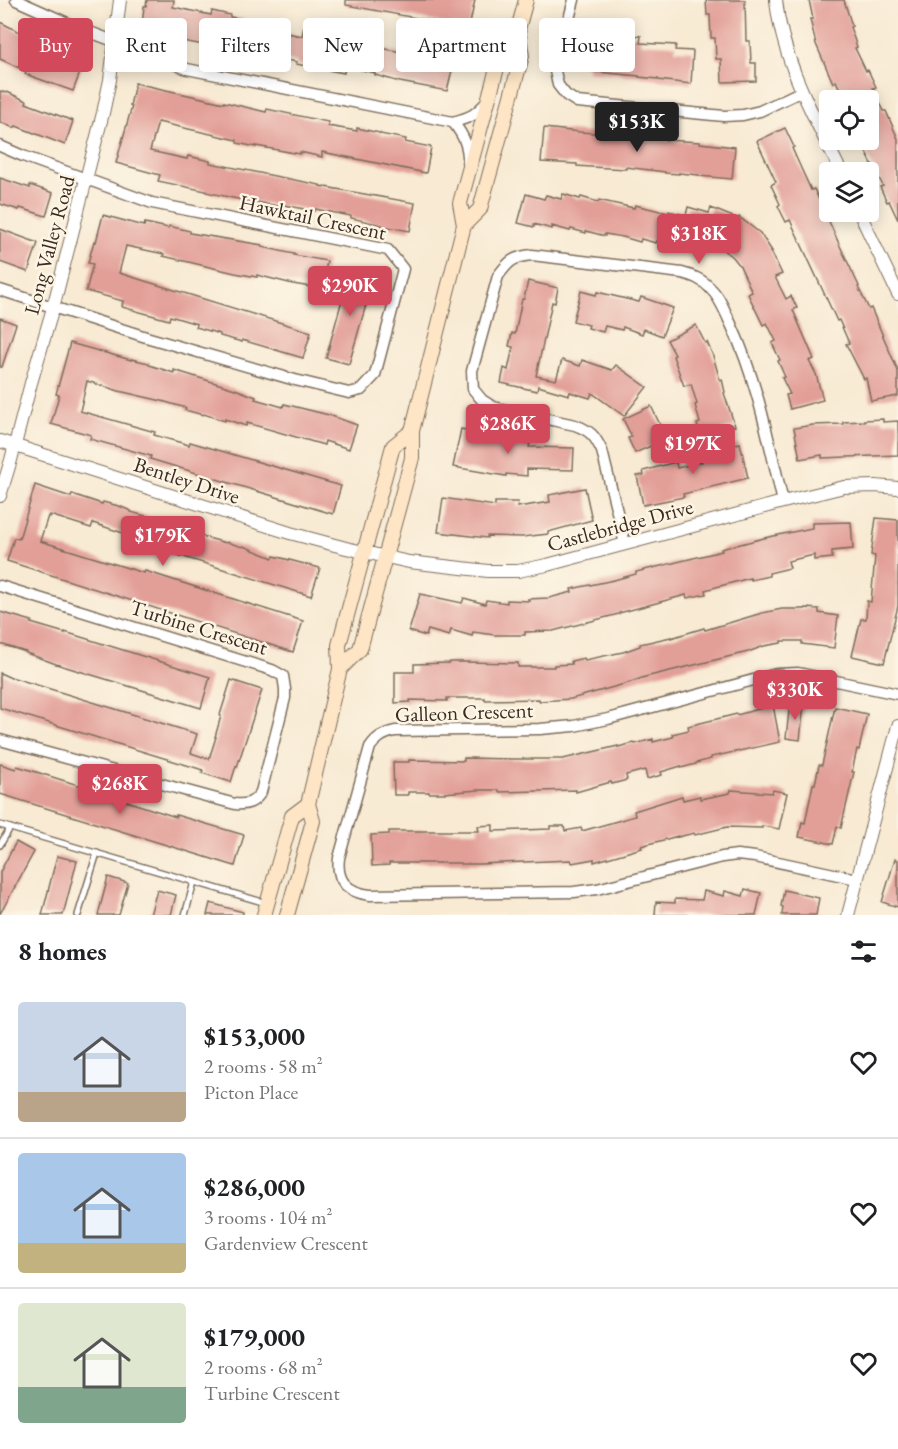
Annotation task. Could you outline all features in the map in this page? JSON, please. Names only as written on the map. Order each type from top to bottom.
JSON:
[{"type":"main road","points":[[521,18],[526,0]]},
{"type":"main road","points":[[340,669],[360,649],[412,458],[412,431],[464,225],[460,203],[496,72]]},
{"type":"main road","points":[[464,225],[480,209],[518,72]]},
{"type":"main road","points":[[287,915],[313,820],[308,804],[340,669],[339,645],[393,446],[412,431]]},
{"type":"main road","points":[[266,909],[292,816],[308,804]]},
{"type":"street","points":[[16,0],[105,38]]},
{"type":"street","name":"Long Valley Road","points":[[118,18],[120,0]]},
{"type":"street","points":[[574,0],[555,70],[558,85],[566,95],[578,102],[724,116],[760,111],[802,91]]},
{"type":"street","points":[[776,0],[785,48],[802,91],[836,162]]},
{"type":"street","points":[[187,69],[453,122],[474,115],[488,101]]},
{"type":"street","name":"Long Valley Road","points":[[0,496],[87,179],[110,72]]},
{"type":"street","points":[[453,122],[462,134],[468,153],[467,178]]},
{"type":"street","points":[[0,146],[87,179]]},
{"type":"street","name":"Hawktail Crescent","points":[[53,308],[295,380],[349,393],[361,390],[375,375],[397,296],[404,269],[388,250],[152,203],[87,179]]},
{"type":"street","points":[[864,222],[898,294]]},
{"type":"street","points":[[625,544],[602,451],[596,439],[587,429],[493,407],[482,400],[473,389],[472,371],[498,276],[507,263],[519,256],[532,255],[682,273],[697,277],[712,289],[723,306],[743,350],[756,389],[783,502]]},
{"type":"street","points":[[0,290],[53,308]]},
{"type":"street","name":"Bentley Drive","points":[[0,441],[290,533],[385,557]]},
{"type":"street","name":"Castlebridge Drive","points":[[385,557],[488,571],[518,571],[844,487],[898,488]]},
{"type":"street","name":"Turbine Crescent","points":[[0,586],[272,670],[283,676],[285,698],[261,792],[257,799],[248,804],[235,804],[0,740]]},
{"type":"street","name":"Galleon Crescent","points":[[857,879],[755,856],[737,855],[597,889],[574,892],[370,895],[351,890],[344,884],[338,866],[370,747],[376,738],[385,733],[574,726],[776,674],[798,673],[818,676],[898,694]]},
{"type":"street","points":[[848,915],[898,726]]},
{"type":"lane","points":[[0,825],[194,882],[266,909]]},
{"type":"lane","points":[[0,845],[10,828]]},
{"type":"lane","points":[[78,915],[97,853]]},
{"type":"lane","points":[[185,915],[194,882]]},
{"type":"building","points":[[147,0],[174,0],[173,7],[211,15],[212,11],[236,18],[199,18],[199,44],[187,42],[187,18],[143,18],[144,6]]},
{"type":"building","points":[[346,0],[475,0],[471,18],[416,18],[346,5]]},
{"type":"building","points":[[706,0],[745,0],[746,41],[750,41],[751,63],[756,63],[756,81],[722,82],[721,59],[716,59],[715,38],[711,38],[710,15],[707,15]]},
{"type":"building","points":[[809,0],[844,0],[857,47],[855,48],[876,87],[873,88],[874,90],[840,90],[836,81],[833,83],[816,44],[810,19],[813,19]]},
{"type":"building","points":[[0,22],[18,31],[18,67],[0,59]]},
{"type":"building","points":[[303,32],[303,65],[296,64],[297,62],[291,61],[291,34],[302,36]]},
{"type":"building","points":[[635,36],[641,36],[640,43],[676,45],[675,50],[693,51],[691,84],[597,72],[635,72]]},
{"type":"building","points":[[384,49],[396,51],[396,72],[452,72],[447,91],[400,82],[375,75],[371,72],[384,72]]},
{"type":"building","points":[[26,72],[80,72],[73,91],[25,74]]},
{"type":"building","points":[[135,83],[266,112],[267,109],[328,122],[328,126],[357,131],[357,128],[431,147],[426,173],[322,152],[322,157],[256,147],[237,143],[237,140],[158,122],[150,151],[187,159],[188,156],[210,161],[210,163],[320,186],[415,203],[410,231],[382,226],[351,218],[351,216],[315,209],[315,211],[251,202],[158,181],[160,175],[116,163],[132,106],[130,106]]},
{"type":"building","points":[[0,91],[73,121],[65,145],[0,122]]},
{"type":"building","points":[[879,101],[898,139],[898,220],[880,187],[883,186],[879,178],[879,162],[871,162],[865,150],[879,150]]},
{"type":"building","points":[[544,128],[665,138],[665,140],[735,147],[732,179],[626,167],[626,169],[591,167],[541,162]]},
{"type":"building","points":[[785,128],[811,190],[814,189],[819,200],[819,222],[829,222],[858,287],[869,309],[871,308],[898,371],[898,396],[871,401],[866,378],[864,379],[846,344],[849,343],[839,320],[837,321],[790,220],[786,222],[778,206],[780,204],[771,185],[776,182],[757,141]]},
{"type":"building","points":[[0,178],[53,193],[46,216],[0,204]]},
{"type":"building","points":[[526,194],[544,199],[546,195],[561,199],[563,194],[580,199],[581,197],[598,202],[599,200],[634,208],[635,205],[686,215],[688,207],[709,213],[711,208],[738,219],[739,217],[760,233],[772,251],[782,274],[775,277],[786,299],[791,296],[797,308],[793,310],[814,359],[809,361],[816,374],[823,400],[790,409],[786,395],[790,394],[782,378],[785,377],[772,343],[776,341],[767,323],[763,325],[748,294],[752,292],[740,266],[733,257],[716,244],[714,247],[696,239],[695,244],[677,239],[675,246],[657,241],[656,243],[641,239],[640,242],[586,231],[586,233],[571,229],[570,231],[552,226],[552,229],[534,224],[534,227],[518,223]]},
{"type":"building","points":[[103,215],[144,226],[145,223],[168,228],[169,226],[190,231],[190,233],[262,245],[262,247],[294,255],[327,261],[322,289],[257,275],[257,277],[235,273],[126,246],[119,273],[311,332],[303,358],[220,336],[220,334],[196,327],[197,324],[170,316],[169,320],[122,307],[123,301],[86,291],[93,264],[88,263]]},
{"type":"building","points":[[0,229],[38,243],[28,272],[0,262]]},
{"type":"building","points":[[350,271],[374,277],[349,364],[326,358]]},
{"type":"building","points":[[528,281],[558,288],[555,303],[552,302],[536,376],[556,380],[562,360],[580,366],[582,360],[612,370],[616,365],[647,387],[624,416],[592,393],[590,398],[538,386],[537,391],[501,383],[504,368],[508,370],[513,347],[509,346],[512,333],[515,334]]},
{"type":"building","points":[[581,291],[596,295],[597,292],[639,302],[641,297],[673,308],[662,336],[644,329],[642,334],[623,327],[622,330],[605,326],[603,332],[573,321]]},
{"type":"building","points":[[0,318],[16,324],[2,367],[0,367]]},
{"type":"building","points":[[696,325],[705,343],[707,342],[720,380],[722,379],[724,393],[735,426],[700,436],[697,424],[700,423],[695,405],[697,404],[691,384],[684,386],[673,356],[675,355],[667,340]]},
{"type":"building","points":[[70,343],[149,363],[149,365],[174,373],[174,370],[283,407],[284,404],[329,415],[357,425],[349,449],[325,441],[324,445],[247,423],[246,426],[225,419],[225,421],[87,381],[80,411],[155,432],[154,435],[189,445],[190,442],[341,486],[333,514],[150,459],[151,456],[90,439],[91,435],[51,424],[59,395],[56,394]]},
{"type":"building","points":[[651,406],[667,439],[635,453],[628,438],[632,437],[623,419]]},
{"type":"building","points":[[883,419],[883,422],[898,421],[898,455],[822,458],[822,455],[800,459],[794,428]]},
{"type":"building","points":[[461,429],[512,439],[511,442],[530,443],[529,447],[574,448],[573,470],[527,469],[527,476],[506,474],[506,476],[453,467]]},
{"type":"building","points":[[740,443],[748,478],[683,494],[684,497],[643,505],[637,476],[644,475],[643,471],[676,462],[677,468],[702,462],[699,453]]},
{"type":"building","points":[[35,485],[71,497],[72,494],[102,504],[103,502],[119,506],[131,512],[178,525],[178,527],[208,538],[243,546],[273,558],[274,556],[320,568],[311,596],[125,539],[126,534],[93,523],[91,528],[48,516],[40,541],[144,573],[145,571],[303,621],[293,652],[7,561],[14,538],[19,539]]},
{"type":"building","points":[[585,488],[592,520],[548,532],[548,534],[522,537],[487,536],[487,538],[438,532],[443,498],[495,506],[495,502],[518,502],[517,507],[550,502],[549,495]]},
{"type":"building","points":[[876,518],[898,520],[898,606],[884,663],[852,656],[861,619],[866,619],[867,601],[871,602],[875,556],[871,555]]},
{"type":"building","points":[[851,522],[853,549],[832,551],[832,558],[814,560],[814,555],[788,561],[790,568],[769,573],[769,576],[751,580],[750,578],[705,590],[706,594],[687,598],[686,595],[553,631],[525,632],[525,635],[473,632],[472,636],[451,630],[449,636],[428,630],[426,636],[409,631],[420,594],[462,603],[464,598],[485,604],[486,600],[507,603],[507,600],[529,601],[528,599],[549,598],[572,592],[571,589],[614,580],[636,574],[636,572],[722,551],[721,549],[812,528],[812,523]]},
{"type":"building","points":[[805,608],[819,609],[819,613],[838,616],[834,648],[802,644],[802,641],[781,641],[781,643],[645,677],[571,699],[539,701],[539,699],[447,698],[447,701],[410,700],[410,702],[395,703],[395,672],[414,672],[414,664],[518,663],[518,667],[554,667],[554,665],[572,664],[571,661],[584,658],[585,660],[623,652],[640,646],[640,644],[704,628],[705,630],[762,613]]},
{"type":"building","points":[[0,612],[210,677],[201,708],[56,664],[0,644]]},
{"type":"building","points":[[0,673],[197,734],[191,753],[209,759],[231,680],[262,690],[231,782],[202,773],[203,770],[0,708]]},
{"type":"building","points":[[790,702],[804,704],[800,740],[786,738]]},
{"type":"building","points":[[773,705],[780,742],[711,757],[711,759],[696,764],[661,772],[662,775],[647,779],[645,770],[626,775],[627,780],[576,792],[576,790],[499,792],[499,790],[478,790],[444,793],[408,792],[408,795],[394,795],[393,762],[464,761],[464,758],[563,759],[653,739],[653,742],[673,737],[672,734],[689,730],[688,726]]},
{"type":"building","points":[[835,707],[867,714],[859,750],[857,749],[841,828],[837,827],[833,844],[799,837],[802,822],[805,823],[819,765],[822,765]]},
{"type":"building","points":[[0,764],[16,769],[17,766],[176,817],[176,815],[244,835],[235,866],[0,794]]},
{"type":"building","points":[[731,790],[772,793],[773,790],[787,793],[779,829],[762,826],[762,828],[727,827],[695,835],[694,833],[678,836],[594,862],[594,859],[572,863],[571,860],[480,864],[389,863],[389,865],[372,866],[371,835],[389,834],[389,831],[479,831],[478,826],[493,825],[493,831],[550,829],[550,826],[564,826],[565,831],[581,828],[582,831],[635,816],[634,811],[682,796],[683,800],[700,796],[700,799],[730,793]]},
{"type":"building","points":[[16,842],[34,852],[0,914],[0,872]]},
{"type":"building","points":[[57,856],[77,861],[63,915],[42,915]]},
{"type":"building","points":[[895,859],[898,860],[898,907],[882,902]]},
{"type":"building","points":[[108,877],[128,883],[119,915],[98,915]]},
{"type":"building","points":[[745,889],[761,893],[756,915],[655,915],[656,902],[675,903],[675,899],[702,900],[704,891],[724,896],[725,891],[743,896]]},
{"type":"building","points":[[157,890],[176,895],[171,915],[150,915]]},
{"type":"building","points":[[784,890],[819,898],[816,915],[782,915]]},
{"type":"building","points":[[210,903],[243,912],[243,915],[207,915]]}]
